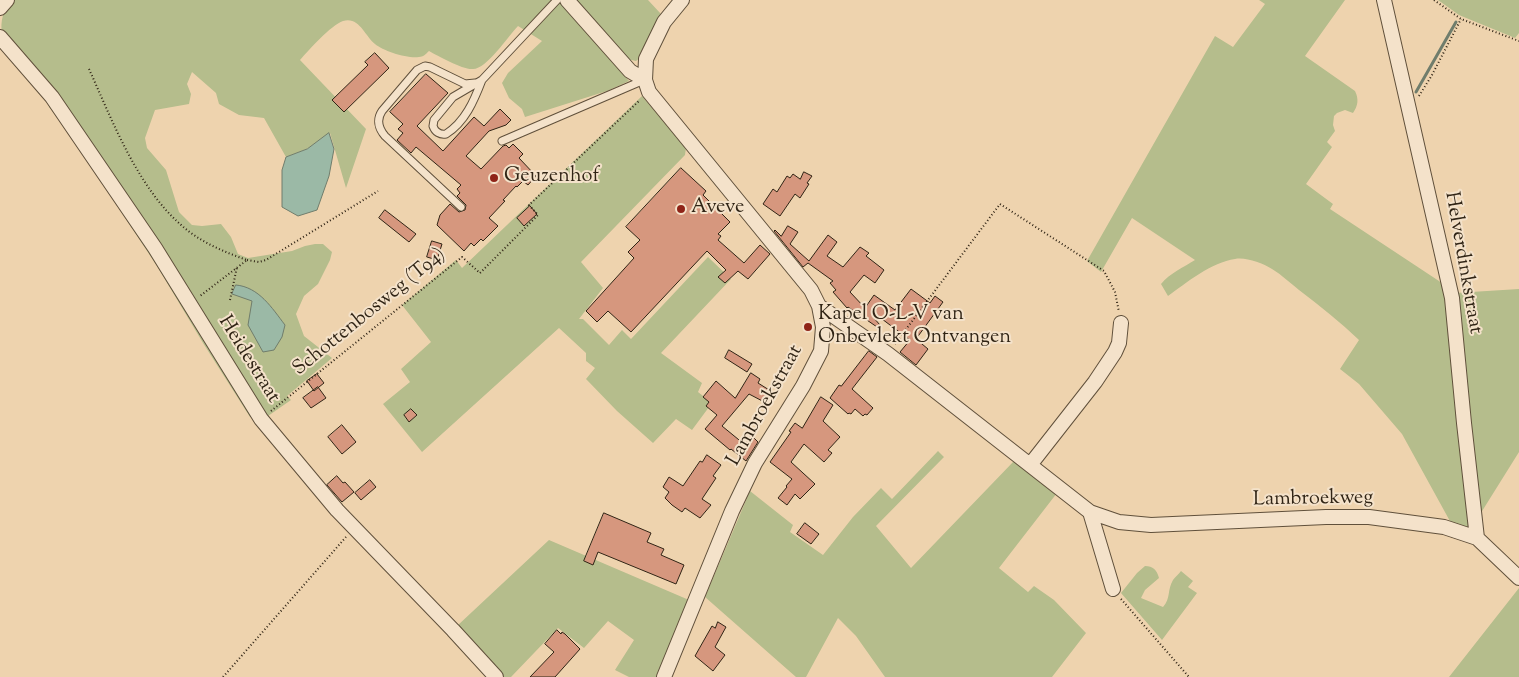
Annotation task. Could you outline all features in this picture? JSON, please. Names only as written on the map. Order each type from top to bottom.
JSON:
[{"type":"street","points":[[0,8],[6,0]]},
{"type":"street","name":"Lambroekstraat","points":[[567,0],[630,71],[647,86],[811,290],[819,306],[823,327],[821,351],[803,386],[754,463],[732,511],[664,677]]},
{"type":"street","points":[[647,86],[646,59],[664,22],[682,0]]},
{"type":"street","name":"Helverdinkstraat","points":[[1384,0],[1452,298],[1477,538]]},
{"type":"street","name":"Heidestraat","points":[[0,37],[52,97],[156,248],[261,419],[337,510],[496,677]]},
{"type":"street","name":"Lambroekweg","points":[[819,306],[888,354],[1090,512],[1119,522],[1151,525],[1326,517],[1369,518],[1444,527],[1477,538],[1519,578]]},
{"type":"street","points":[[1030,465],[1111,359],[1118,343],[1121,324]]},
{"type":"street","points":[[1090,512],[1113,589]]},
{"type":"lane","points":[[480,82],[473,103],[456,125],[446,134],[441,135],[436,132],[433,126],[434,120],[453,97],[480,82],[557,0]]},
{"type":"lane","points":[[461,206],[380,131],[379,118],[382,111],[417,70],[425,66],[465,84],[480,82]]},
{"type":"lane","points":[[502,142],[647,86]]},
{"type":"path","points":[[1434,0],[1461,19],[1519,41]]},
{"type":"path","points":[[1410,110],[1432,75],[1461,19]]},
{"type":"path","points":[[89,69],[124,145],[149,188],[170,215],[181,225],[232,255],[259,262],[266,260],[378,191]]},
{"type":"path","name":"Schottenbosweg (T94)","points":[[261,419],[462,257],[480,273],[538,215],[529,206],[647,86]]},
{"type":"path","points":[[888,354],[1000,204],[1104,271],[1115,292],[1121,324]]},
{"type":"path","points":[[190,304],[247,260]]},
{"type":"path","points":[[230,300],[237,268]]},
{"type":"path","points":[[223,677],[354,528]]},
{"type":"path","points":[[1113,589],[1188,677]]},
{"type":"green space","points":[[12,0],[560,0],[629,81],[607,91],[525,117],[522,109],[509,98],[502,83],[508,73],[542,41],[518,26],[485,64],[479,68],[469,69],[429,51],[422,56],[414,57],[390,52],[371,41],[358,24],[349,20],[343,21],[326,32],[300,60],[366,129],[346,188],[330,133],[307,149],[286,157],[264,118],[239,115],[219,104],[216,93],[192,72],[187,84],[191,94],[189,104],[155,110],[145,138],[147,148],[166,170],[179,212],[192,225],[221,224],[231,237],[238,254],[248,258],[292,251],[315,244],[323,244],[332,252],[318,284],[304,296],[296,314],[304,336],[332,358],[287,396],[291,400],[268,416],[250,417],[157,266],[61,121],[49,107],[58,100],[2,35],[1,25],[3,16]]},
{"type":"green space","points":[[575,0],[648,0],[661,14],[641,57],[636,61],[627,59]]},
{"type":"green space","points":[[1259,0],[1345,0],[1305,56],[1355,91],[1357,105],[1353,113],[1345,110],[1334,116],[1333,125],[1335,131],[1327,142],[1332,147],[1306,184],[1333,204],[1330,209],[1445,285],[1470,525],[1467,529],[1451,523],[1402,434],[1359,384],[1340,369],[1359,340],[1276,271],[1249,260],[1226,261],[1200,274],[1168,296],[1161,284],[1173,273],[1195,260],[1132,218],[1101,272],[1087,261],[1215,36],[1233,47],[1265,4]]},
{"type":"green space","points":[[1438,0],[1519,0],[1519,33],[1515,38],[1459,15]]},
{"type":"green space","points":[[642,96],[686,148],[685,155],[581,262],[603,288],[579,319],[583,319],[609,345],[622,330],[631,339],[708,257],[731,279],[661,353],[702,383],[698,392],[712,403],[692,430],[676,419],[653,443],[617,411],[586,379],[595,368],[586,361],[586,353],[559,328],[422,452],[383,404],[410,382],[401,369],[431,342],[402,305],[456,260],[462,268]]},
{"type":"green space","points":[[1519,289],[1519,452],[1479,516],[1455,293]]},
{"type":"green space","points":[[938,451],[944,457],[876,526],[911,568],[1014,461],[1057,493],[999,568],[1028,592],[1034,586],[1054,600],[1086,633],[1052,677],[885,677],[856,636],[838,618],[806,677],[796,677],[705,597],[750,491],[793,525],[790,532],[823,555],[853,517],[881,488],[892,499]]},
{"type":"green space","points":[[549,540],[689,600],[656,677],[629,677],[615,670],[634,640],[608,621],[584,648],[558,628],[511,677],[504,677],[457,626]]},
{"type":"green space","points":[[1145,566],[1154,569],[1159,578],[1145,590],[1141,598],[1163,607],[1173,580],[1181,571],[1193,581],[1188,587],[1197,593],[1162,640],[1121,593]]},
{"type":"green space","points":[[1519,588],[1519,677],[1449,677]]},
{"type":"shaded area","points":[[329,133],[334,149],[329,176],[317,210],[298,216],[282,207],[282,170],[286,157],[307,149]]},
{"type":"shaded area","points":[[236,285],[258,294],[270,305],[285,325],[282,337],[274,350],[263,352],[248,325],[252,301],[232,294]]},
{"type":"building","points":[[375,53],[389,68],[344,112],[332,100],[368,65],[365,62]]},
{"type":"building","points":[[426,74],[448,93],[417,126],[443,151],[474,117],[484,126],[500,109],[511,120],[506,125],[489,131],[466,156],[481,169],[503,146],[506,145],[509,148],[513,144],[523,154],[519,158],[536,176],[528,185],[523,181],[516,186],[489,218],[498,226],[483,241],[481,239],[474,246],[471,243],[464,251],[437,225],[440,215],[450,204],[459,212],[465,210],[466,205],[457,196],[460,193],[457,189],[461,185],[416,147],[411,153],[397,140],[403,133],[398,129],[403,124],[390,112]]},
{"type":"building","points":[[681,168],[706,191],[703,195],[730,222],[718,234],[721,236],[718,240],[744,263],[760,245],[770,254],[748,279],[738,271],[725,283],[718,277],[726,270],[707,251],[631,332],[608,311],[597,322],[586,311],[634,258],[628,252],[640,240],[626,227]]},
{"type":"building","points":[[804,172],[812,176],[807,183],[809,184],[800,198],[795,194],[780,216],[763,204],[773,189],[777,192],[787,176],[790,178],[793,174],[800,179]]},
{"type":"building","points":[[530,206],[537,214],[524,226],[517,218]]},
{"type":"building","points":[[385,210],[416,234],[409,242],[379,218]]},
{"type":"building","points":[[788,226],[798,232],[790,244],[809,261],[828,235],[837,242],[827,256],[843,267],[860,247],[869,253],[866,256],[884,270],[875,283],[864,275],[850,292],[865,308],[874,295],[895,310],[911,289],[930,303],[935,296],[943,302],[916,339],[928,349],[916,365],[900,352],[910,340],[878,316],[876,318],[873,317],[880,325],[877,327],[847,308],[833,292],[836,290],[830,283],[833,281],[808,263],[803,267],[774,231],[781,236]]},
{"type":"building","points":[[432,241],[442,244],[437,260],[427,257]]},
{"type":"building","points":[[729,350],[752,364],[747,372],[725,358]]},
{"type":"building","points":[[869,351],[877,357],[852,389],[873,408],[867,415],[863,416],[855,409],[851,414],[848,414],[830,398]]},
{"type":"building","points":[[751,373],[760,379],[758,383],[774,393],[775,396],[770,405],[749,394],[722,426],[744,444],[751,435],[758,442],[746,461],[705,429],[717,415],[706,406],[709,402],[703,397],[716,381],[735,398]]},
{"type":"building","points":[[317,374],[324,383],[314,391],[307,381]]},
{"type":"building","points":[[318,387],[326,398],[311,408],[303,398]]},
{"type":"building","points":[[821,397],[833,405],[823,421],[840,437],[828,450],[832,453],[824,462],[804,444],[791,462],[815,484],[800,499],[795,494],[787,505],[778,498],[792,479],[770,462],[795,423],[802,428]]},
{"type":"building","points":[[411,409],[417,415],[409,422],[404,415]]},
{"type":"building","points":[[342,425],[356,442],[342,454],[328,437]]},
{"type":"building","points":[[707,455],[721,465],[713,476],[716,478],[702,499],[711,505],[700,518],[685,508],[682,512],[672,505],[665,498],[669,492],[663,487],[669,477],[683,486],[700,461],[702,462]]},
{"type":"building","points":[[337,476],[354,492],[342,502],[327,485]]},
{"type":"building","points":[[370,480],[376,487],[361,500],[355,493]]},
{"type":"building","points":[[604,513],[651,533],[647,542],[664,549],[661,555],[684,565],[676,584],[598,552],[593,565],[584,561]]},
{"type":"building","points":[[805,523],[819,534],[811,544],[797,534]]},
{"type":"building","points":[[718,622],[726,627],[715,647],[725,655],[713,671],[695,656],[712,626],[715,628]]},
{"type":"building","points":[[557,630],[561,634],[562,632],[565,634],[580,649],[555,677],[530,677],[554,652],[545,644]]},
{"type":"waterway","points":[[1416,92],[1456,22]]},
{"type":"place","name":"Geuzenhof","points":[[494,178]]},
{"type":"place","name":"Aveve","points":[[681,209]]},
{"type":"place","name":"Kapel O-L-V van Onbevlekt Ontvangen","points":[[808,327]]}]
